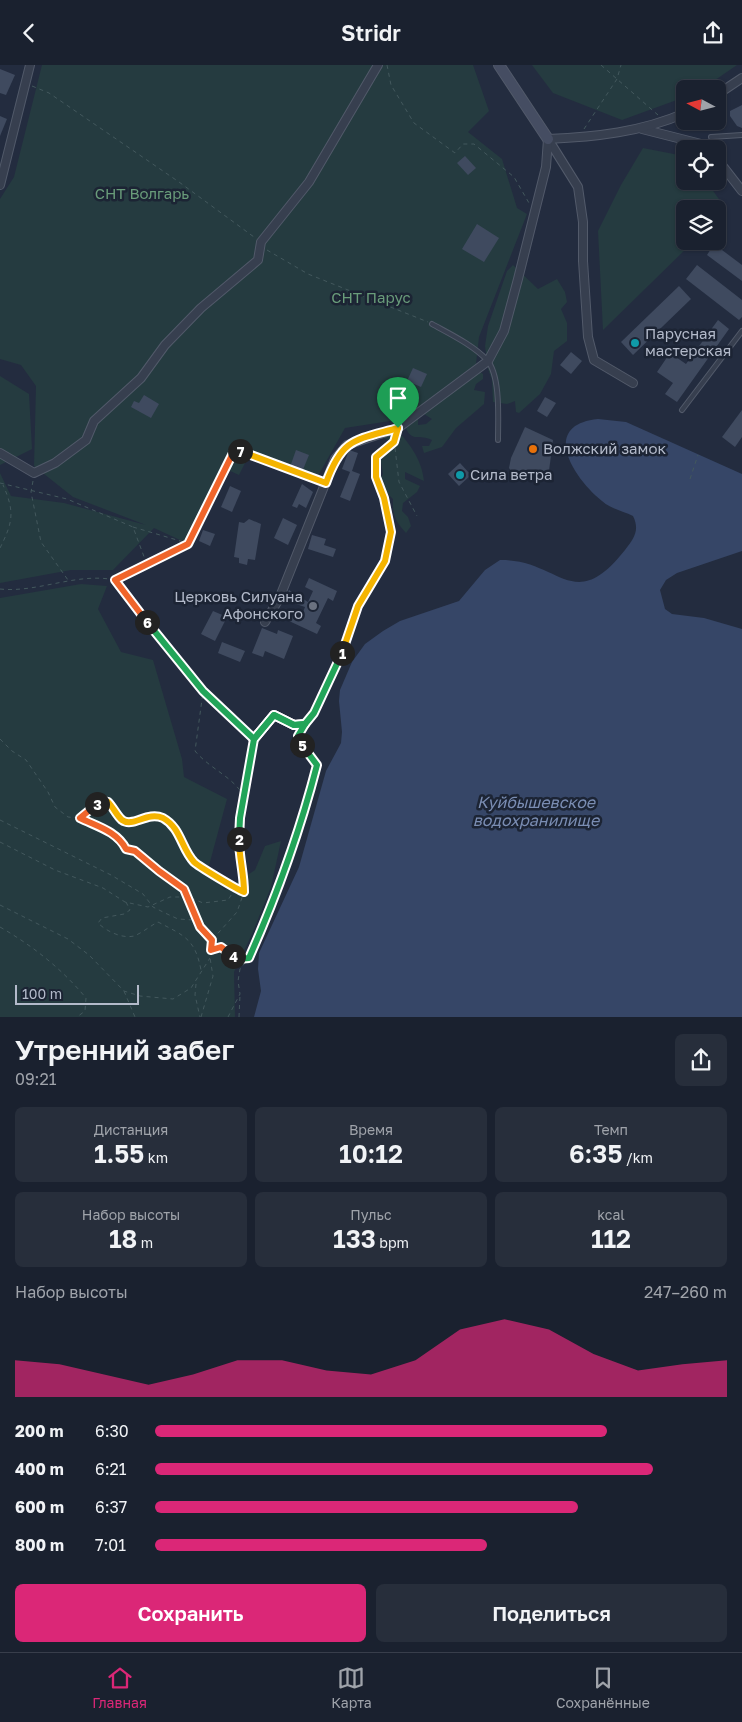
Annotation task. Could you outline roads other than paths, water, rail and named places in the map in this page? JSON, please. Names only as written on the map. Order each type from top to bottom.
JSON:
[{"type":"street","points":[[0,185],[29,67],[20,65]]},
{"type":"street","points":[[0,453],[34,473],[55,463],[86,440],[94,421],[141,378],[165,345],[201,308],[258,260],[261,242],[309,182],[378,65]]},
{"type":"street","points":[[499,65],[578,187],[583,222],[583,261],[588,337],[594,360],[633,383]]},
{"type":"street","points":[[726,89],[742,78]]},
{"type":"street","points":[[548,139],[578,138],[640,129],[676,117]]},
{"type":"street","points":[[640,129],[685,140]]},
{"type":"street","points":[[266,622],[279,599],[335,459],[347,445],[398,428],[488,361],[504,331],[546,167],[548,139]]},
{"type":"street","points":[[726,171],[742,191]]},
{"type":"lane","points":[[710,137],[742,135]]},
{"type":"lane","points":[[432,323],[462,341],[488,361],[498,393],[498,440]]},
{"type":"lane","points":[[682,410],[741,333]]},
{"type":"lane","points":[[394,442],[398,428]]},
{"type":"water","name":"Куйбышевское водохранилище","points":[[598,419],[626,422],[742,474],[742,551],[677,573],[666,580],[660,590],[665,609],[672,614],[704,618],[742,629],[742,1017],[254,1017],[261,991],[258,969],[259,953],[299,867],[326,771],[341,743],[340,690],[352,662],[365,644],[400,621],[459,601],[485,570],[500,560],[520,562],[538,567],[578,582],[592,579],[607,569],[625,550],[633,538],[636,530],[635,521],[633,516],[602,501],[581,480],[567,454],[566,442],[570,431],[580,423]]},
{"type":"place","name":"Парусная мастерская","points":[[635,343]]},
{"type":"place","name":"Волжский замок","points":[[533,449]]},
{"type":"place","name":"Сила ветра","points":[[460,475]]},
{"type":"place","name":"Церковь Силуана Афонского","points":[[313,606]]},
{"type":"park label","name":"СНТ Волгарь","points":[[142,194]]},
{"type":"park label","name":"СНТ Парус","points":[[371,298]]}]
